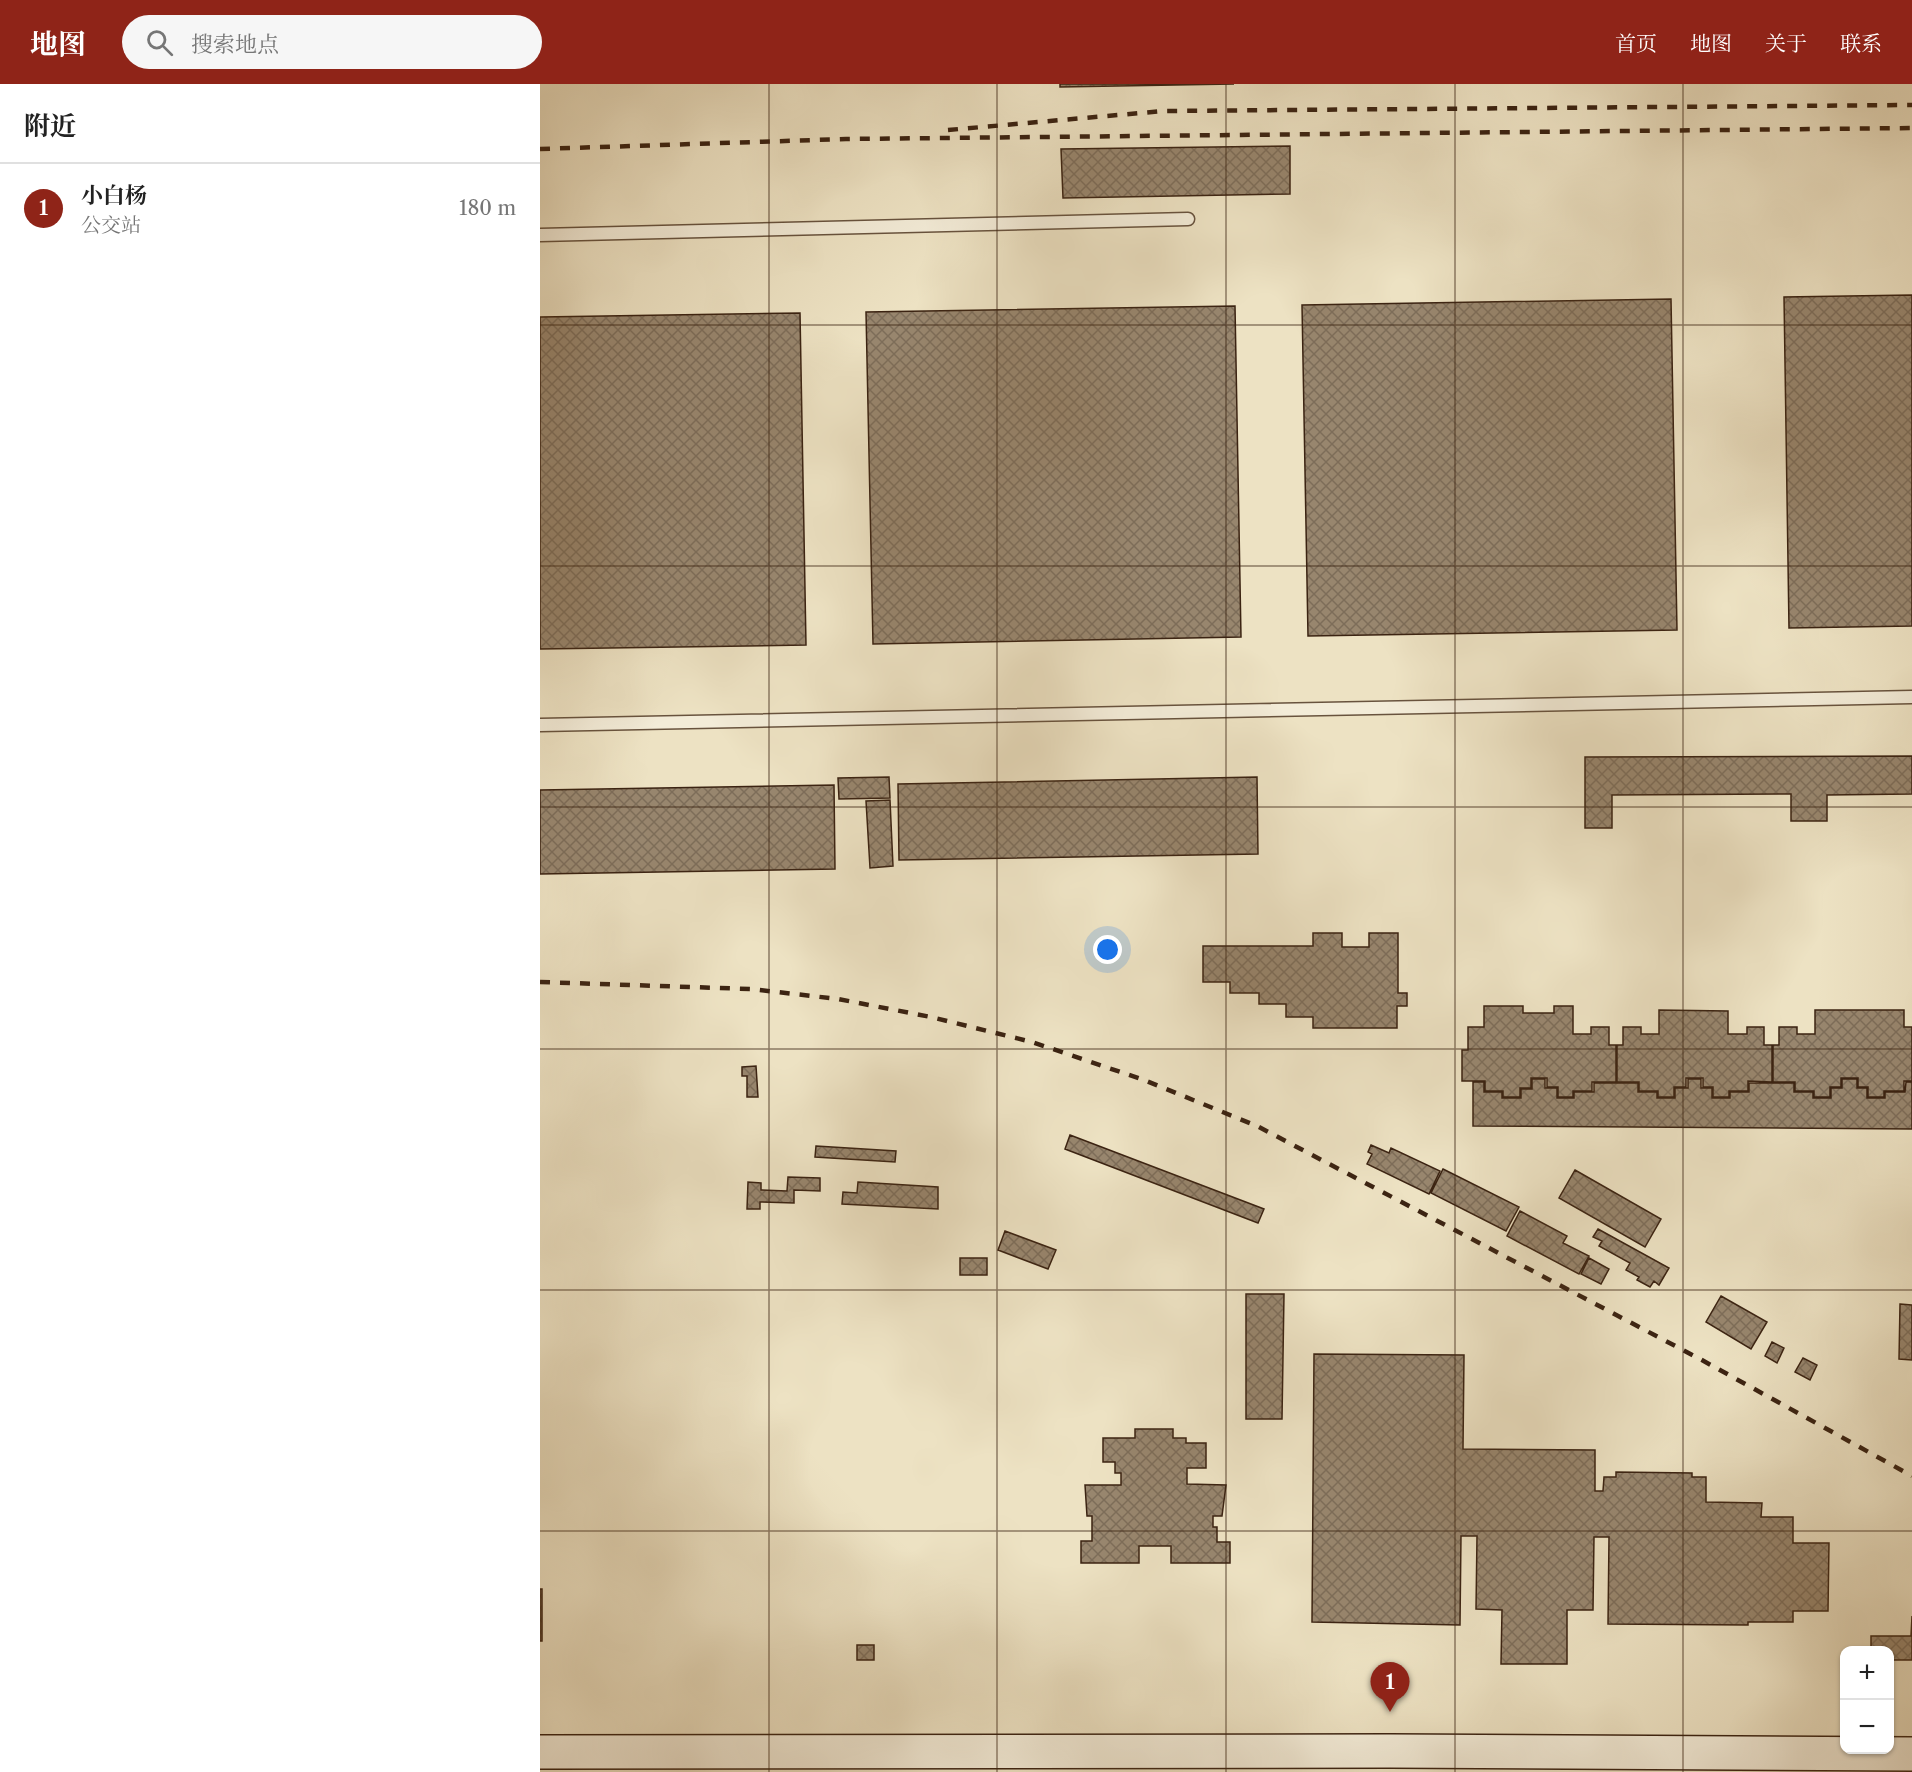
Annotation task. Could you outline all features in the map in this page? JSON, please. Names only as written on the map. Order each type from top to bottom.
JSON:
[{"type":"main road","points":[[540,1752],[621,1762],[1331,1750],[1912,1754]]},
{"type":"lane","points":[[540,235],[1188,219]]},
{"type":"lane","points":[[540,725],[1912,697]]},
{"type":"building","points":[[1060,84],[1234,84],[1060,87]]},
{"type":"building","points":[[1290,146],[1290,194],[1063,198],[1061,149]]},
{"type":"building","points":[[1912,295],[1912,626],[1789,628],[1784,297]]},
{"type":"building","points":[[1671,299],[1677,630],[1308,636],[1302,305]]},
{"type":"building","points":[[1235,306],[1241,637],[873,644],[866,312]]},
{"type":"building","points":[[800,313],[806,645],[540,649],[540,317]]},
{"type":"building","points":[[1912,756],[1912,794],[1827,795],[1827,821],[1791,821],[1791,794],[1612,795],[1612,828],[1585,828],[1585,757]]},
{"type":"building","points":[[889,777],[890,798],[839,799],[838,778]]},
{"type":"building","points":[[1257,777],[1258,854],[899,860],[898,784]]},
{"type":"building","points":[[834,785],[835,869],[540,874],[540,790]]},
{"type":"building","points":[[890,800],[893,866],[870,868],[866,801]]},
{"type":"building","points":[[1313,933],[1342,933],[1342,947],[1369,947],[1369,933],[1398,933],[1398,993],[1407,993],[1407,1006],[1397,1006],[1397,1028],[1313,1028],[1313,1017],[1286,1017],[1286,1004],[1259,1004],[1259,993],[1230,993],[1230,982],[1203,982],[1203,946],[1313,946]]},
{"type":"building","points":[[1484,1006],[1523,1006],[1523,1013],[1554,1013],[1554,1006],[1573,1006],[1573,1034],[1591,1034],[1591,1027],[1609,1027],[1609,1045],[1616,1045],[1616,1082],[1592,1082],[1592,1091],[1573,1091],[1573,1097],[1558,1097],[1558,1087],[1547,1087],[1547,1078],[1531,1078],[1531,1088],[1520,1088],[1520,1097],[1503,1097],[1503,1091],[1485,1091],[1485,1081],[1462,1081],[1462,1050],[1468,1050],[1468,1027],[1484,1027]]},
{"type":"building","points":[[1659,1010],[1728,1011],[1728,1034],[1747,1034],[1747,1027],[1764,1027],[1764,1045],[1772,1045],[1772,1082],[1748,1081],[1748,1091],[1729,1091],[1729,1097],[1713,1097],[1713,1087],[1703,1087],[1703,1078],[1686,1078],[1686,1087],[1674,1087],[1674,1097],[1658,1097],[1658,1091],[1639,1091],[1639,1082],[1617,1082],[1617,1045],[1623,1045],[1623,1027],[1641,1027],[1641,1034],[1659,1034]]},
{"type":"building","points":[[1815,1010],[1904,1010],[1904,1027],[1912,1027],[1912,1081],[1904,1081],[1904,1091],[1884,1091],[1884,1097],[1868,1097],[1868,1087],[1858,1087],[1858,1078],[1841,1078],[1841,1087],[1830,1087],[1830,1097],[1814,1097],[1814,1091],[1795,1091],[1795,1082],[1773,1082],[1773,1045],[1779,1045],[1779,1027],[1797,1027],[1797,1034],[1815,1034]]},
{"type":"building","points":[[756,1066],[758,1097],[747,1097],[747,1076],[742,1076],[742,1067]]},
{"type":"building","points":[[1532,1079],[1545,1079],[1545,1088],[1557,1088],[1557,1098],[1574,1098],[1574,1092],[1594,1092],[1594,1083],[1638,1083],[1638,1092],[1657,1092],[1657,1098],[1675,1098],[1675,1088],[1688,1088],[1688,1079],[1701,1079],[1701,1088],[1712,1088],[1712,1098],[1730,1098],[1730,1092],[1749,1092],[1749,1083],[1794,1083],[1794,1092],[1813,1092],[1813,1098],[1831,1098],[1831,1088],[1842,1088],[1842,1079],[1857,1079],[1857,1088],[1867,1088],[1867,1098],[1885,1098],[1885,1092],[1905,1092],[1906,1082],[1912,1082],[1912,1129],[1473,1126],[1473,1082],[1484,1082],[1484,1092],[1502,1092],[1502,1098],[1521,1098],[1521,1089],[1532,1089]]},
{"type":"building","points":[[1070,1135],[1264,1209],[1258,1223],[1065,1149]]},
{"type":"building","points":[[1371,1145],[1389,1153],[1391,1148],[1440,1171],[1429,1194],[1367,1164],[1372,1154],[1368,1152]]},
{"type":"building","points":[[816,1146],[896,1151],[895,1162],[815,1157]]},
{"type":"building","points":[[1443,1169],[1519,1207],[1506,1231],[1431,1193]]},
{"type":"building","points":[[1575,1170],[1661,1219],[1645,1247],[1559,1198]]},
{"type":"building","points":[[788,1177],[820,1178],[820,1191],[794,1190],[794,1203],[760,1202],[760,1209],[747,1209],[748,1182],[761,1183],[761,1190],[787,1191]]},
{"type":"building","points":[[858,1182],[938,1187],[938,1209],[842,1204],[843,1192],[857,1193]]},
{"type":"building","points":[[1520,1211],[1567,1236],[1563,1243],[1589,1256],[1579,1274],[1507,1236]]},
{"type":"building","points":[[1598,1229],[1669,1268],[1659,1285],[1654,1281],[1650,1287],[1637,1280],[1639,1277],[1626,1270],[1630,1263],[1599,1246],[1602,1241],[1593,1237]]},
{"type":"building","points":[[1005,1231],[1056,1250],[1048,1269],[998,1250]]},
{"type":"building","points":[[960,1258],[987,1258],[987,1275],[960,1275]]},
{"type":"building","points":[[1589,1258],[1609,1269],[1601,1284],[1581,1274]]},
{"type":"building","points":[[1246,1294],[1284,1294],[1282,1419],[1246,1419]]},
{"type":"building","points":[[1721,1296],[1767,1322],[1751,1349],[1706,1322]]},
{"type":"building","points":[[1900,1304],[1912,1305],[1912,1360],[1899,1359]]},
{"type":"building","points":[[1772,1342],[1784,1348],[1777,1363],[1765,1356]]},
{"type":"building","points":[[1314,1354],[1464,1355],[1463,1449],[1595,1450],[1595,1491],[1603,1491],[1604,1477],[1616,1477],[1616,1472],[1692,1473],[1692,1477],[1706,1477],[1706,1502],[1762,1503],[1761,1517],[1793,1517],[1793,1543],[1829,1543],[1828,1611],[1793,1611],[1793,1622],[1748,1622],[1748,1625],[1608,1624],[1609,1537],[1594,1537],[1593,1610],[1567,1610],[1567,1664],[1501,1664],[1502,1610],[1476,1609],[1477,1536],[1461,1536],[1460,1625],[1312,1622]]},
{"type":"building","points":[[1803,1358],[1817,1365],[1810,1380],[1795,1372]]},
{"type":"building","points":[[1135,1429],[1173,1429],[1173,1438],[1186,1438],[1186,1443],[1206,1443],[1206,1468],[1187,1468],[1187,1484],[1226,1485],[1222,1516],[1213,1516],[1213,1527],[1217,1527],[1217,1542],[1230,1542],[1230,1563],[1171,1563],[1171,1546],[1139,1546],[1139,1563],[1081,1563],[1081,1541],[1092,1541],[1092,1516],[1087,1516],[1085,1485],[1121,1485],[1121,1473],[1115,1473],[1115,1462],[1103,1462],[1103,1438],[1135,1438]]},
{"type":"building","points":[[540,1589],[542,1589],[542,1641],[540,1641]]},
{"type":"building","points":[[1912,1616],[1912,1660],[1894,1660],[1894,1646],[1871,1646],[1871,1636],[1911,1636]]},
{"type":"building","points":[[857,1645],[874,1645],[874,1660],[857,1660]]},
{"type":"railway","points":[[948,130],[1164,111],[1912,105]]},
{"type":"railway","points":[[540,149],[846,139],[1912,128]]},
{"type":"railway","points":[[540,982],[751,989],[838,999],[931,1017],[1032,1042],[1144,1080],[1257,1126],[1700,1359],[1912,1476]]},
{"type":"place","name":"小白杨","points":[[1390,1712]]}]
